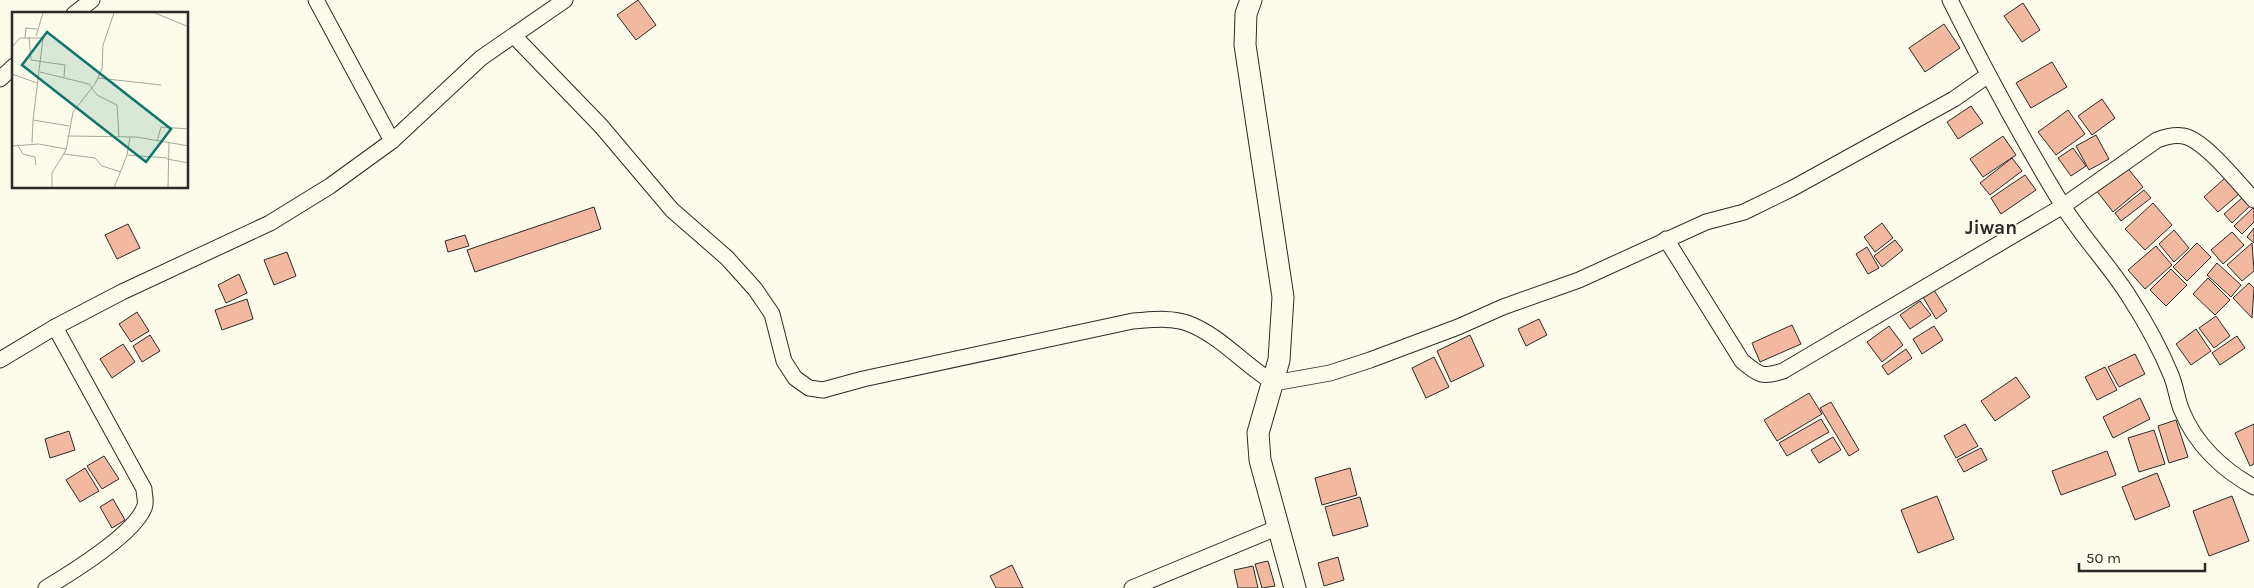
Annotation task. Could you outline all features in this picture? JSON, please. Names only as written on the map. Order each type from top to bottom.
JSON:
[{"type":"street","points":[[77,12],[92,0]]},
{"type":"street","points":[[316,0],[392,141]]},
{"type":"street","points":[[0,360],[54,327],[131,288],[270,223],[343,177],[392,141],[481,58],[515,37],[565,0]]},
{"type":"street","points":[[1251,0],[1246,14],[1245,45],[1282,297],[1279,360],[1274,383],[1262,412],[1258,433],[1260,460],[1295,588]]},
{"type":"street","points":[[1950,0],[1987,76],[2063,206],[2129,297],[2159,347],[2173,379],[2182,412],[2197,437],[2216,460],[2236,478],[2254,487]]},
{"type":"street","points":[[515,37],[601,126],[672,210],[727,258],[755,289],[772,314],[784,361],[795,378],[809,388],[823,390],[863,379],[1133,321],[1164,320],[1186,323],[1210,334],[1258,374],[1274,383],[1330,373],[1404,348],[1503,307],[1579,280],[1706,222],[1744,212],[1793,188],[1954,99],[1987,76]]},
{"type":"street","points":[[0,79],[12,68]]},
{"type":"street","points":[[1666,239],[1742,361],[1758,374],[1768,376],[1783,371],[2063,206],[2157,140],[2173,136],[2185,136],[2200,143],[2254,200]]},
{"type":"street","points":[[46,588],[87,562],[125,532],[137,521],[146,506],[144,489],[54,327]]},
{"type":"street","points":[[1132,588],[1279,528]]},
{"type":"building","points":[[638,0],[656,25],[636,40],[617,15]]},
{"type":"building","points":[[2023,3],[2040,30],[2022,42],[2004,16]]},
{"type":"building","points":[[1944,24],[1960,48],[1925,72],[1909,48]]},
{"type":"building","points":[[2052,62],[2067,87],[2031,108],[2016,83]]},
{"type":"building","points":[[2102,99],[2115,118],[2092,135],[2078,116]]},
{"type":"building","points":[[1971,106],[1983,123],[1958,139],[1947,122]]},
{"type":"building","points":[[2068,110],[2085,134],[2056,155],[2038,132]]},
{"type":"building","points":[[2096,135],[2109,159],[2089,170],[2076,146]]},
{"type":"building","points":[[2003,136],[2016,155],[1983,177],[1970,159]]},
{"type":"building","points":[[2073,148],[2086,166],[2071,176],[2058,158]]},
{"type":"building","points":[[2012,158],[2022,171],[1990,195],[1980,183]]},
{"type":"building","points":[[2126,166],[2143,187],[2113,212],[2096,190]]},
{"type":"building","points":[[2025,175],[2036,190],[2001,214],[1991,198]]},
{"type":"building","points":[[2225,178],[2239,194],[2218,212],[2204,197]]},
{"type":"building","points":[[2144,190],[2151,198],[2121,221],[2115,213]]},
{"type":"building","points":[[2243,197],[2251,205],[2232,223],[2224,214]]},
{"type":"building","points":[[2153,203],[2172,225],[2145,250],[2125,229]]},
{"type":"building","points":[[594,207],[601,229],[475,272],[467,250]]},
{"type":"building","points":[[2254,207],[2254,222],[2242,234],[2234,226]]},
{"type":"building","points":[[1882,223],[1893,238],[1875,252],[1864,237]]},
{"type":"building","points":[[128,224],[140,248],[117,259],[105,235]]},
{"type":"building","points":[[2254,228],[2254,243],[2247,237]]},
{"type":"building","points":[[2174,230],[2189,248],[2174,262],[2159,244]]},
{"type":"building","points":[[2232,232],[2244,245],[2223,264],[2211,250]]},
{"type":"building","points":[[465,235],[469,246],[448,252],[445,241]]},
{"type":"building","points":[[1895,240],[1903,250],[1882,267],[1874,256]]},
{"type":"building","points":[[2197,243],[2211,257],[2187,281],[2173,267]]},
{"type":"building","points":[[2252,243],[2254,271],[2242,281],[2227,265]]},
{"type":"building","points":[[2156,246],[2172,265],[2145,289],[2128,270]]},
{"type":"building","points":[[1867,247],[1879,268],[1868,274],[1856,254]]},
{"type":"building","points":[[287,252],[296,276],[274,285],[264,260]]},
{"type":"building","points":[[2217,263],[2241,285],[2231,297],[2207,275]]},
{"type":"building","points":[[2171,269],[2187,285],[2166,306],[2150,290]]},
{"type":"building","points":[[239,274],[247,293],[226,303],[218,285]]},
{"type":"building","points":[[2208,278],[2230,300],[2215,315],[2193,294]]},
{"type":"building","points":[[2249,283],[2254,288],[2252,318],[2233,298]]},
{"type":"building","points":[[1934,290],[1947,311],[1936,319],[1923,297]]},
{"type":"building","points":[[247,299],[253,319],[222,330],[215,310]]},
{"type":"building","points":[[1920,301],[1931,315],[1910,329],[1900,315]]},
{"type":"building","points":[[137,312],[149,331],[131,342],[119,324]]},
{"type":"building","points":[[2216,316],[2230,336],[2214,348],[2199,328]]},
{"type":"building","points":[[1539,319],[1547,335],[1526,346],[1518,329]]},
{"type":"building","points":[[1792,325],[1801,344],[1760,362],[1752,343]]},
{"type":"building","points":[[1889,326],[1903,345],[1882,362],[1867,342]]},
{"type":"building","points":[[1934,326],[1943,340],[1922,354],[1913,339]]},
{"type":"building","points":[[2196,329],[2211,351],[2191,365],[2176,344]]},
{"type":"building","points":[[150,335],[160,351],[142,362],[133,346]]},
{"type":"building","points":[[1470,335],[1484,366],[1451,382],[1437,351]]},
{"type":"building","points":[[2237,336],[2245,348],[2220,365],[2212,353]]},
{"type":"building","points":[[123,344],[135,362],[112,378],[100,359]]},
{"type":"building","points":[[1906,349],[1912,358],[1888,375],[1882,366]]},
{"type":"building","points":[[2135,354],[2145,374],[2119,387],[2108,367]]},
{"type":"building","points":[[1434,357],[1449,387],[1426,398],[1412,368]]},
{"type":"building","points":[[2105,367],[2117,390],[2097,400],[2085,377]]},
{"type":"building","points":[[2016,377],[2030,397],[1995,421],[1981,401]]},
{"type":"building","points":[[1809,393],[1822,414],[1777,441],[1764,420]]},
{"type":"building","points":[[2140,398],[2150,419],[2113,438],[2103,417]]},
{"type":"building","points":[[1831,402],[1859,450],[1849,456],[1820,408]]},
{"type":"building","points":[[1821,419],[1829,432],[1787,456],[1779,443]]},
{"type":"building","points":[[2176,420],[2188,457],[2169,463],[2158,426]]},
{"type":"building","points":[[1965,424],[1978,446],[1956,458],[1944,436]]},
{"type":"building","points":[[2254,424],[2254,464],[2250,466],[2235,433]]},
{"type":"building","points":[[2154,430],[2165,464],[2139,472],[2128,438]]},
{"type":"building","points":[[69,431],[75,450],[50,458],[45,439]]},
{"type":"building","points":[[1833,437],[1841,450],[1819,463],[1811,450]]},
{"type":"building","points":[[1981,448],[1987,460],[1964,472],[1957,460]]},
{"type":"building","points":[[2107,451],[2116,475],[2061,495],[2052,471]]},
{"type":"building","points":[[104,456],[119,479],[102,489],[87,466]]},
{"type":"building","points":[[85,468],[99,491],[80,502],[66,480]]},
{"type":"building","points":[[1350,468],[1357,495],[1322,505],[1315,478]]},
{"type":"building","points":[[2157,473],[2170,506],[2135,520],[2122,487]]},
{"type":"building","points":[[1937,496],[1954,539],[1918,553],[1901,510]]},
{"type":"building","points":[[2232,496],[2249,541],[2209,556],[2193,511]]},
{"type":"building","points":[[1360,497],[1368,526],[1333,536],[1325,507]]},
{"type":"building","points":[[113,499],[125,520],[112,528],[100,507]]},
{"type":"building","points":[[1338,557],[1344,580],[1324,586],[1318,563]]},
{"type":"building","points":[[1268,561],[1275,586],[1262,588],[1255,564]]},
{"type":"building","points":[[1012,565],[1023,588],[996,588],[990,576]]},
{"type":"building","points":[[1253,566],[1258,588],[1238,588],[1234,570]]},
{"type":"district","name":"Jiwan","points":[[1991,228]]}]
